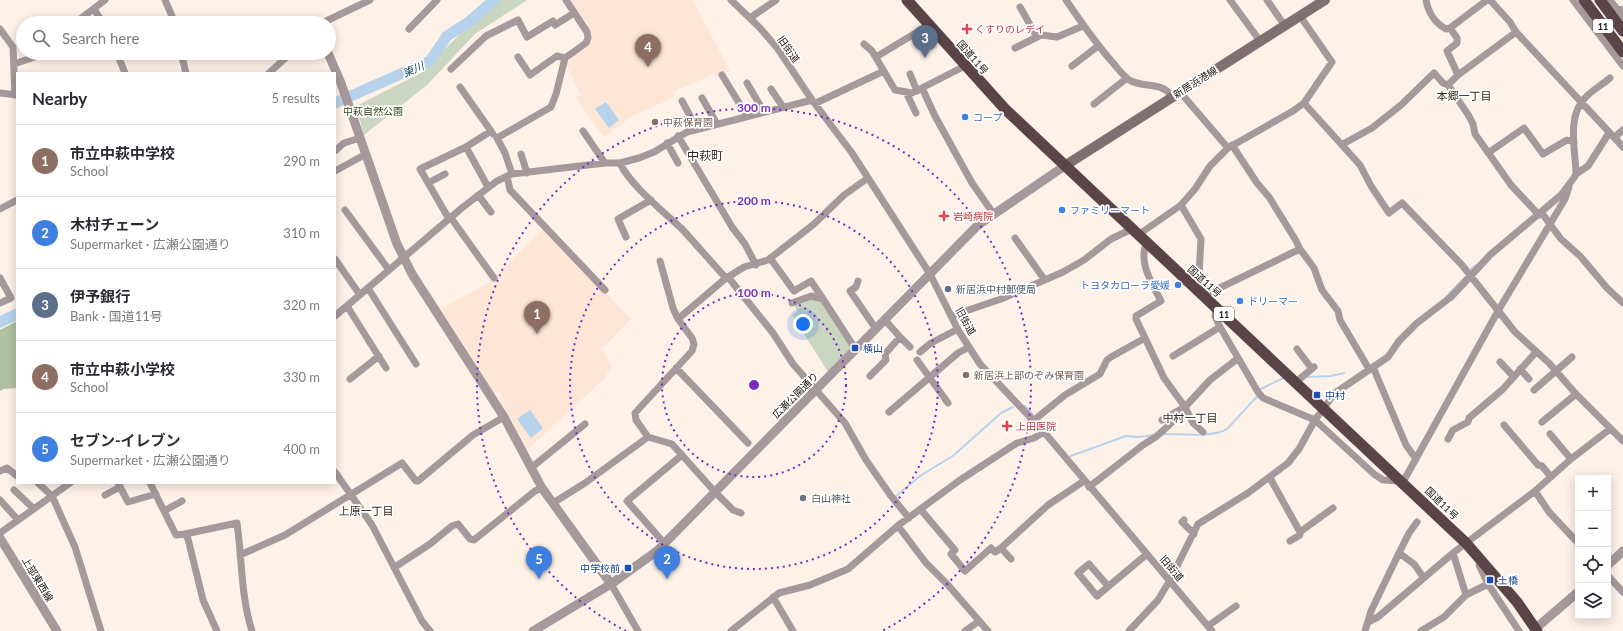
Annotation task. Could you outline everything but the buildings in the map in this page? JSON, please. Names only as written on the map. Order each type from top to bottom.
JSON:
[{"type":"highway","name":"国道11号","points":[[907,0],[1005,109],[1203,296],[1301,379],[1323,407],[1466,543],[1517,602],[1536,630]]},
{"type":"highway","name":"11","points":[[1584,0],[1623,52]]},
{"type":"highway","name":"11","points":[[1600,0],[1623,31]]},
{"type":"main road","name":"新居浜港線","points":[[1066,165],[1325,0]]},
{"type":"street","points":[[84,16],[105,0]]},
{"type":"street","points":[[165,0],[172,16]]},
{"type":"street","points":[[336,16],[370,0]]},
{"type":"street","points":[[409,28],[437,0]]},
{"type":"street","points":[[497,138],[551,107],[556,94],[565,58],[586,43],[588,38],[587,32],[566,0]]},
{"type":"street","name":"旧街道","points":[[731,0],[750,18],[778,49],[814,102],[852,153],[930,274],[951,316],[980,364],[1044,432],[1086,484],[1170,580],[1210,629]]},
{"type":"street","points":[[750,18],[776,0]]},
{"type":"street","points":[[1066,0],[1098,46],[1127,78],[1132,81],[1149,84],[1176,94],[1230,146],[1257,183],[1269,196],[1300,249],[1314,268],[1322,290],[1338,311],[1340,320],[1371,368],[1406,445],[1416,459]]},
{"type":"street","points":[[1230,0],[1260,42]]},
{"type":"street","points":[[1267,0],[1285,26]]},
{"type":"street","points":[[1426,0],[1428,10],[1437,22],[1444,28],[1450,28],[1488,0],[1510,22],[1516,32],[1623,147]]},
{"type":"street","points":[[1573,0],[1623,66]]},
{"type":"street","points":[[1610,0],[1620,9],[1623,17]]},
{"type":"street","points":[[1020,7],[1038,37]]},
{"type":"street","points":[[94,8],[99,16]]},
{"type":"street","points":[[451,69],[486,36],[518,20],[527,38],[553,21],[556,25],[574,13]]},
{"type":"street","points":[[951,316],[1001,299],[1075,266],[1112,239],[1135,232],[1181,205],[1195,189],[1210,166],[1230,146],[1293,112],[1304,103],[1332,62],[1300,16]]},
{"type":"street","points":[[876,57],[929,25]]},
{"type":"street","points":[[1015,48],[1041,35],[1057,37],[1083,26]]},
{"type":"street","points":[[1450,28],[1457,38],[1457,43],[1447,51],[1458,75]]},
{"type":"street","points":[[0,29],[13,47],[16,95],[0,93]]},
{"type":"street","points":[[1448,85],[1458,75],[1516,32]]},
{"type":"street","points":[[864,44],[876,57],[895,90],[912,93],[965,66]]},
{"type":"street","points":[[1072,66],[1098,46]]},
{"type":"street","points":[[518,57],[530,75],[557,56],[565,58]]},
{"type":"street","points":[[14,64],[26,60]]},
{"type":"street","points":[[120,60],[125,72]]},
{"type":"street","points":[[183,60],[186,72]]},
{"type":"street","points":[[270,72],[283,60]]},
{"type":"street","points":[[331,60],[352,113],[403,258],[504,417],[542,488],[611,584],[638,631]]},
{"type":"street","points":[[336,315],[478,195],[488,187],[510,175],[605,163],[620,163],[654,152],[678,136],[697,129],[783,107],[814,102],[884,71]]},
{"type":"street","points":[[1343,144],[1372,128],[1401,105],[1434,73],[1443,83],[1448,85],[1469,116],[1473,124],[1474,134],[1511,184],[1550,223],[1561,239],[1580,256],[1607,288],[1623,302]]},
{"type":"street","points":[[910,74],[920,89],[972,183],[993,213]]},
{"type":"street","points":[[722,76],[747,116]]},
{"type":"street","points":[[1094,104],[1127,78]]},
{"type":"street","points":[[1576,174],[1574,142],[1576,118],[1585,98],[1610,78]]},
{"type":"street","points":[[747,84],[764,112]]},
{"type":"street","points":[[460,87],[497,138],[505,153],[510,175],[510,190],[605,290]]},
{"type":"street","points":[[770,89],[783,107]]},
{"type":"street","points":[[906,92],[916,113]]},
{"type":"street","points":[[702,98],[717,124]]},
{"type":"street","points":[[682,101],[697,129]]},
{"type":"street","points":[[1304,103],[1328,132],[1343,144],[1360,165],[1371,186],[1389,213],[1402,203],[1470,275],[1515,332],[1556,371],[1610,430],[1623,441]]},
{"type":"street","points":[[1488,153],[1524,128],[1543,154],[1568,140],[1574,142]]},
{"type":"street","points":[[1616,139],[1618,134],[1623,130]]},
{"type":"street","points":[[491,131],[466,147],[420,169],[450,218],[494,278]]},
{"type":"street","points":[[583,132],[605,163]]},
{"type":"street","points":[[1216,307],[1215,316],[1220,327],[1237,359],[1262,398],[1315,420],[1374,474],[1383,480],[1402,482],[1498,311],[1565,198],[1576,174],[1588,166],[1609,133]]},
{"type":"street","points":[[678,136],[732,227],[745,244],[756,265]]},
{"type":"street","points":[[336,150],[344,143],[360,138]]},
{"type":"street","points":[[668,143],[678,163]]},
{"type":"street","points":[[466,147],[488,187]]},
{"type":"street","points":[[336,170],[366,154]]},
{"type":"street","points":[[521,154],[527,173]]},
{"type":"street","points":[[620,163],[631,179],[727,277],[773,333],[793,364],[815,391],[845,423],[866,460],[891,496],[909,518]]},
{"type":"street","name":"広瀬公園通り","points":[[534,631],[635,568],[664,544],[978,225],[993,213],[1066,165]]},
{"type":"street","points":[[428,183],[445,174]]},
{"type":"street","points":[[678,319],[727,277],[744,268],[756,265],[770,258],[814,224],[844,195],[868,178]]},
{"type":"street","points":[[1129,631],[1158,600],[1170,580],[1198,524],[1212,517],[1270,478],[1288,463],[1300,449],[1323,407],[1335,393],[1388,358],[1399,341],[1422,318],[1451,297],[1470,275],[1569,187]]},
{"type":"street","points":[[478,195],[491,212]]},
{"type":"street","points":[[626,237],[618,219],[651,200]]},
{"type":"street","points":[[0,209],[16,201]]},
{"type":"street","points":[[1181,205],[1201,239],[1199,275],[1203,287],[1203,296],[1300,249]]},
{"type":"street","points":[[345,210],[389,270]]},
{"type":"street","points":[[1015,238],[1044,279]]},
{"type":"street","points":[[1147,244],[1143,250],[1144,259],[1150,280],[1161,302],[1136,316],[1164,378],[1185,406],[1193,423],[1203,432]]},
{"type":"street","points":[[770,258],[794,291],[811,281],[856,350]]},
{"type":"street","points":[[336,260],[360,295]]},
{"type":"street","points":[[660,261],[673,308],[678,319],[694,344],[692,352],[635,413],[636,420],[648,437],[672,444],[715,492],[733,510],[741,513]]},
{"type":"street","points":[[0,278],[11,298],[0,303]]},
{"type":"street","points":[[858,280],[856,287],[850,291],[876,329]]},
{"type":"street","points":[[368,288],[416,364]]},
{"type":"street","points":[[792,303],[811,296],[823,299]]},
{"type":"street","points":[[347,306],[386,368]]},
{"type":"street","points":[[884,320],[910,347]]},
{"type":"street","points":[[1173,356],[1220,327]]},
{"type":"street","points":[[920,352],[931,343],[958,328]]},
{"type":"street","points":[[870,376],[886,360],[885,354],[900,337]]},
{"type":"street","points":[[1034,421],[1065,395],[1100,374],[1107,360],[1111,357],[1145,338]]},
{"type":"street","points":[[889,412],[958,353],[969,348]]},
{"type":"street","points":[[1297,349],[1313,368],[1301,379]]},
{"type":"street","points":[[1448,439],[1453,430],[1468,422],[1469,418],[1503,388],[1536,352]]},
{"type":"street","points":[[350,379],[378,356]]},
{"type":"street","points":[[1534,390],[1572,357]]},
{"type":"street","points":[[921,510],[955,550],[951,554],[965,571],[991,548],[995,552],[1001,548],[1048,505],[1086,484],[1143,444],[1157,436],[1179,416],[1185,406],[1210,380],[1237,359]]},
{"type":"street","points":[[917,360],[948,403]]},
{"type":"street","points":[[1500,362],[1514,377]]},
{"type":"street","points":[[676,368],[748,443]]},
{"type":"street","points":[[1520,369],[1529,379]]},
{"type":"street","points":[[1542,422],[1576,394]]},
{"type":"street","points":[[1162,420],[1185,406]]},
{"type":"street","points":[[240,555],[285,535],[402,463],[416,482],[418,481],[473,435],[504,417]]},
{"type":"street","points":[[531,468],[585,424]]},
{"type":"street","points":[[1504,425],[1538,465],[1542,466],[1551,477]]},
{"type":"street","points":[[1368,622],[1378,618],[1453,553],[1535,492],[1571,459],[1610,430]]},
{"type":"street","points":[[731,631],[773,596],[810,585],[848,569],[898,526],[960,480],[1017,442],[1034,438],[1044,432]]},
{"type":"street","points":[[1550,434],[1571,459]]},
{"type":"street","points":[[553,504],[586,483],[648,437]]},
{"type":"street","points":[[664,544],[627,501],[682,456]]},
{"type":"street","points":[[0,471],[6,468],[16,475]]},
{"type":"street","points":[[336,473],[372,525],[422,621],[430,631]]},
{"type":"street","points":[[1270,478],[1300,532]]},
{"type":"street","points":[[39,484],[52,496],[75,546],[101,631]]},
{"type":"street","points":[[0,534],[69,484]]},
{"type":"street","points":[[151,484],[176,535],[237,523],[248,615],[252,631]]},
{"type":"street","points":[[105,495],[119,485],[128,502],[156,494]]},
{"type":"street","points":[[395,567],[430,544],[452,526],[458,524],[470,539],[474,540],[535,491],[542,488]]},
{"type":"street","points":[[14,490],[34,509]]},
{"type":"street","points":[[1535,492],[1549,512],[1575,540]]},
{"type":"street","points":[[0,500],[18,520]]},
{"type":"street","points":[[164,511],[182,501]]},
{"type":"street","points":[[1290,541],[1300,535],[1300,532],[1333,508]]},
{"type":"street","points":[[1184,520],[1182,522],[1194,534]]},
{"type":"street","points":[[1365,631],[1371,611],[1409,533],[1417,522]]},
{"type":"street","points":[[898,526],[926,563],[948,585],[988,631]]},
{"type":"street","points":[[185,534],[188,540],[203,600],[217,631]]},
{"type":"street","name":"上部東西線","points":[[0,538],[57,631]]},
{"type":"street","points":[[1001,548],[1012,559]]},
{"type":"street","points":[[1611,562],[1623,551]]},
{"type":"street","points":[[1399,553],[1414,564],[1424,578]]},
{"type":"street","points":[[1453,553],[1466,595]]},
{"type":"street","points":[[1108,586],[1089,564],[1078,573],[1097,596],[1147,554]]},
{"type":"street","points":[[1482,561],[1479,565],[1488,584],[1519,631]]},
{"type":"street","points":[[1611,579],[1623,592]]},
{"type":"street","points":[[1421,631],[1444,617],[1466,595],[1488,584]]},
{"type":"street","points":[[1536,630],[1575,595]]},
{"type":"street","points":[[773,596],[793,631]]},
{"type":"street","points":[[1210,629],[1220,616],[1236,606]]},
{"type":"street","points":[[965,631],[979,621]]},
{"type":"shaded area","points":[[568,0],[693,0],[730,71],[716,76],[714,74],[673,92],[675,95],[662,103],[632,116],[604,137],[575,97],[581,95],[565,62],[589,42]]},
{"type":"shaded area","points":[[544,228],[631,319],[602,349],[612,366],[604,379],[528,449],[501,401],[502,396],[500,392],[496,393],[493,391],[441,309],[490,282]]},
{"type":"green space","name":"中萩自然公園","points":[[497,0],[527,0],[475,34],[427,85],[364,135],[356,106],[421,73],[483,11]]},
{"type":"green space","points":[[812,298],[821,300],[852,349],[828,372],[792,315],[797,311],[794,305]]},
{"type":"green space","points":[[16,322],[16,388],[4,389],[0,391],[0,330]]},
{"type":"water","points":[[606,102],[619,120],[609,128],[595,109]]},
{"type":"water","points":[[530,410],[543,428],[531,438],[517,419]]},
{"type":"waterway","name":"東川","points":[[336,103],[430,61],[447,36],[470,21],[494,0]]},
{"type":"waterway","points":[[1471,269],[1476,265]]},
{"type":"waterway","points":[[1446,297],[1465,277]]},
{"type":"waterway","name":"東川","points":[[0,322],[16,314]]},
{"type":"waterway","points":[[1306,377],[1331,376],[1344,373]]},
{"type":"waterway","points":[[1261,389],[1283,378]]},
{"type":"waterway","points":[[1163,434],[1187,435],[1207,434],[1223,431],[1228,428],[1258,396]]},
{"type":"waterway","points":[[1025,406],[1033,415]]},
{"type":"waterway","points":[[895,497],[920,476],[954,455],[1001,413],[1013,407]]},
{"type":"waterway","points":[[1068,457],[1126,436],[1139,437],[1154,435]]},
{"type":"place","name":"くすりのレデイ","points":[[967,29]]},
{"type":"place","name":"伊予銀行","points":[[925,58]]},
{"type":"place","name":"市立中萩小学校","points":[[648,67]]},
{"type":"place","name":"コープ","points":[[965,117]]},
{"type":"place","name":"中萩保育園","points":[[655,122]]},
{"type":"place","name":"ファミリーマート","points":[[1062,210]]},
{"type":"place","name":"岩崎病院","points":[[944,216]]},
{"type":"place","name":"トヨタカローラ愛媛","points":[[1178,285]]},
{"type":"place","name":"新居浜中村郵便局","points":[[948,289]]},
{"type":"place","name":"ドリーマー","points":[[1240,301]]},
{"type":"place","name":"市立中萩中学校","points":[[537,334]]},
{"type":"place","name":"横山","points":[[855,348]]},
{"type":"place","name":"新居浜上部のぞみ保育園","points":[[966,375]]},
{"type":"place","name":"中村","points":[[1317,395]]},
{"type":"place","name":"上田医院","points":[[1007,426]]},
{"type":"place","name":"白山神社","points":[[803,498]]},
{"type":"place","name":"中学校前","points":[[628,568]]},
{"type":"place","name":"セブン-イレブン","points":[[539,579]]},
{"type":"place","name":"木村チェーン","points":[[667,579]]},
{"type":"place","name":"土橋","points":[[1490,580]]},
{"type":"district","name":"本郷一丁目","points":[[1464,95]]},
{"type":"district","name":"中萩町","points":[[705,155]]},
{"type":"district","name":"中村一丁目","points":[[1190,417]]},
{"type":"district","name":"上原一丁目","points":[[366,510]]}]
